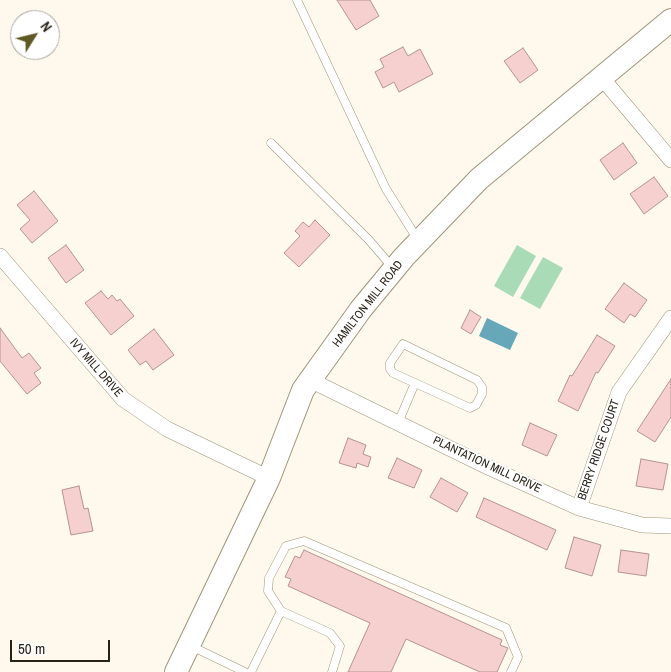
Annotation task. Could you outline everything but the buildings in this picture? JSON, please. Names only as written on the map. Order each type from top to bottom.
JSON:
[{"type":"main road","name":"HAMILTON MILL ROAD","points":[[180,671],[189,645],[269,478],[303,390],[361,309],[419,241],[479,180],[671,20]]},
{"type":"street","points":[[602,78],[671,160]]},
{"type":"street","name":"IVY MILL DRIVE","points":[[0,256],[123,399],[167,429],[269,478]]},
{"type":"street","name":"BERRY RIDGE COURT","points":[[579,508],[619,392],[671,318]]},
{"type":"street","name":"PLANTATION MILL DRIVE","points":[[310,380],[579,508],[642,525],[671,526]]},
{"type":"lane","points":[[297,0],[386,189],[419,241]]},
{"type":"lane","points":[[271,144],[368,239],[394,270]]},
{"type":"lane","points":[[403,344],[477,380],[482,387],[482,394],[476,405],[470,408],[415,383],[393,373],[390,369],[390,363],[403,344]]},
{"type":"lane","points":[[398,423],[415,383]]},
{"type":"lane","points":[[332,672],[340,646],[330,633],[281,611],[268,591],[269,578],[286,546],[304,541],[506,628],[518,657],[511,672]]},
{"type":"lane","points":[[251,672],[281,611]]},
{"type":"lane","points":[[189,645],[246,672]]},
{"type":"green space","points":[[517,245],[536,256],[513,297],[494,286]]},
{"type":"green space","points":[[543,257],[563,268],[540,309],[520,298]]},
{"type":"water","points":[[487,318],[518,333],[510,350],[479,336]]}]
